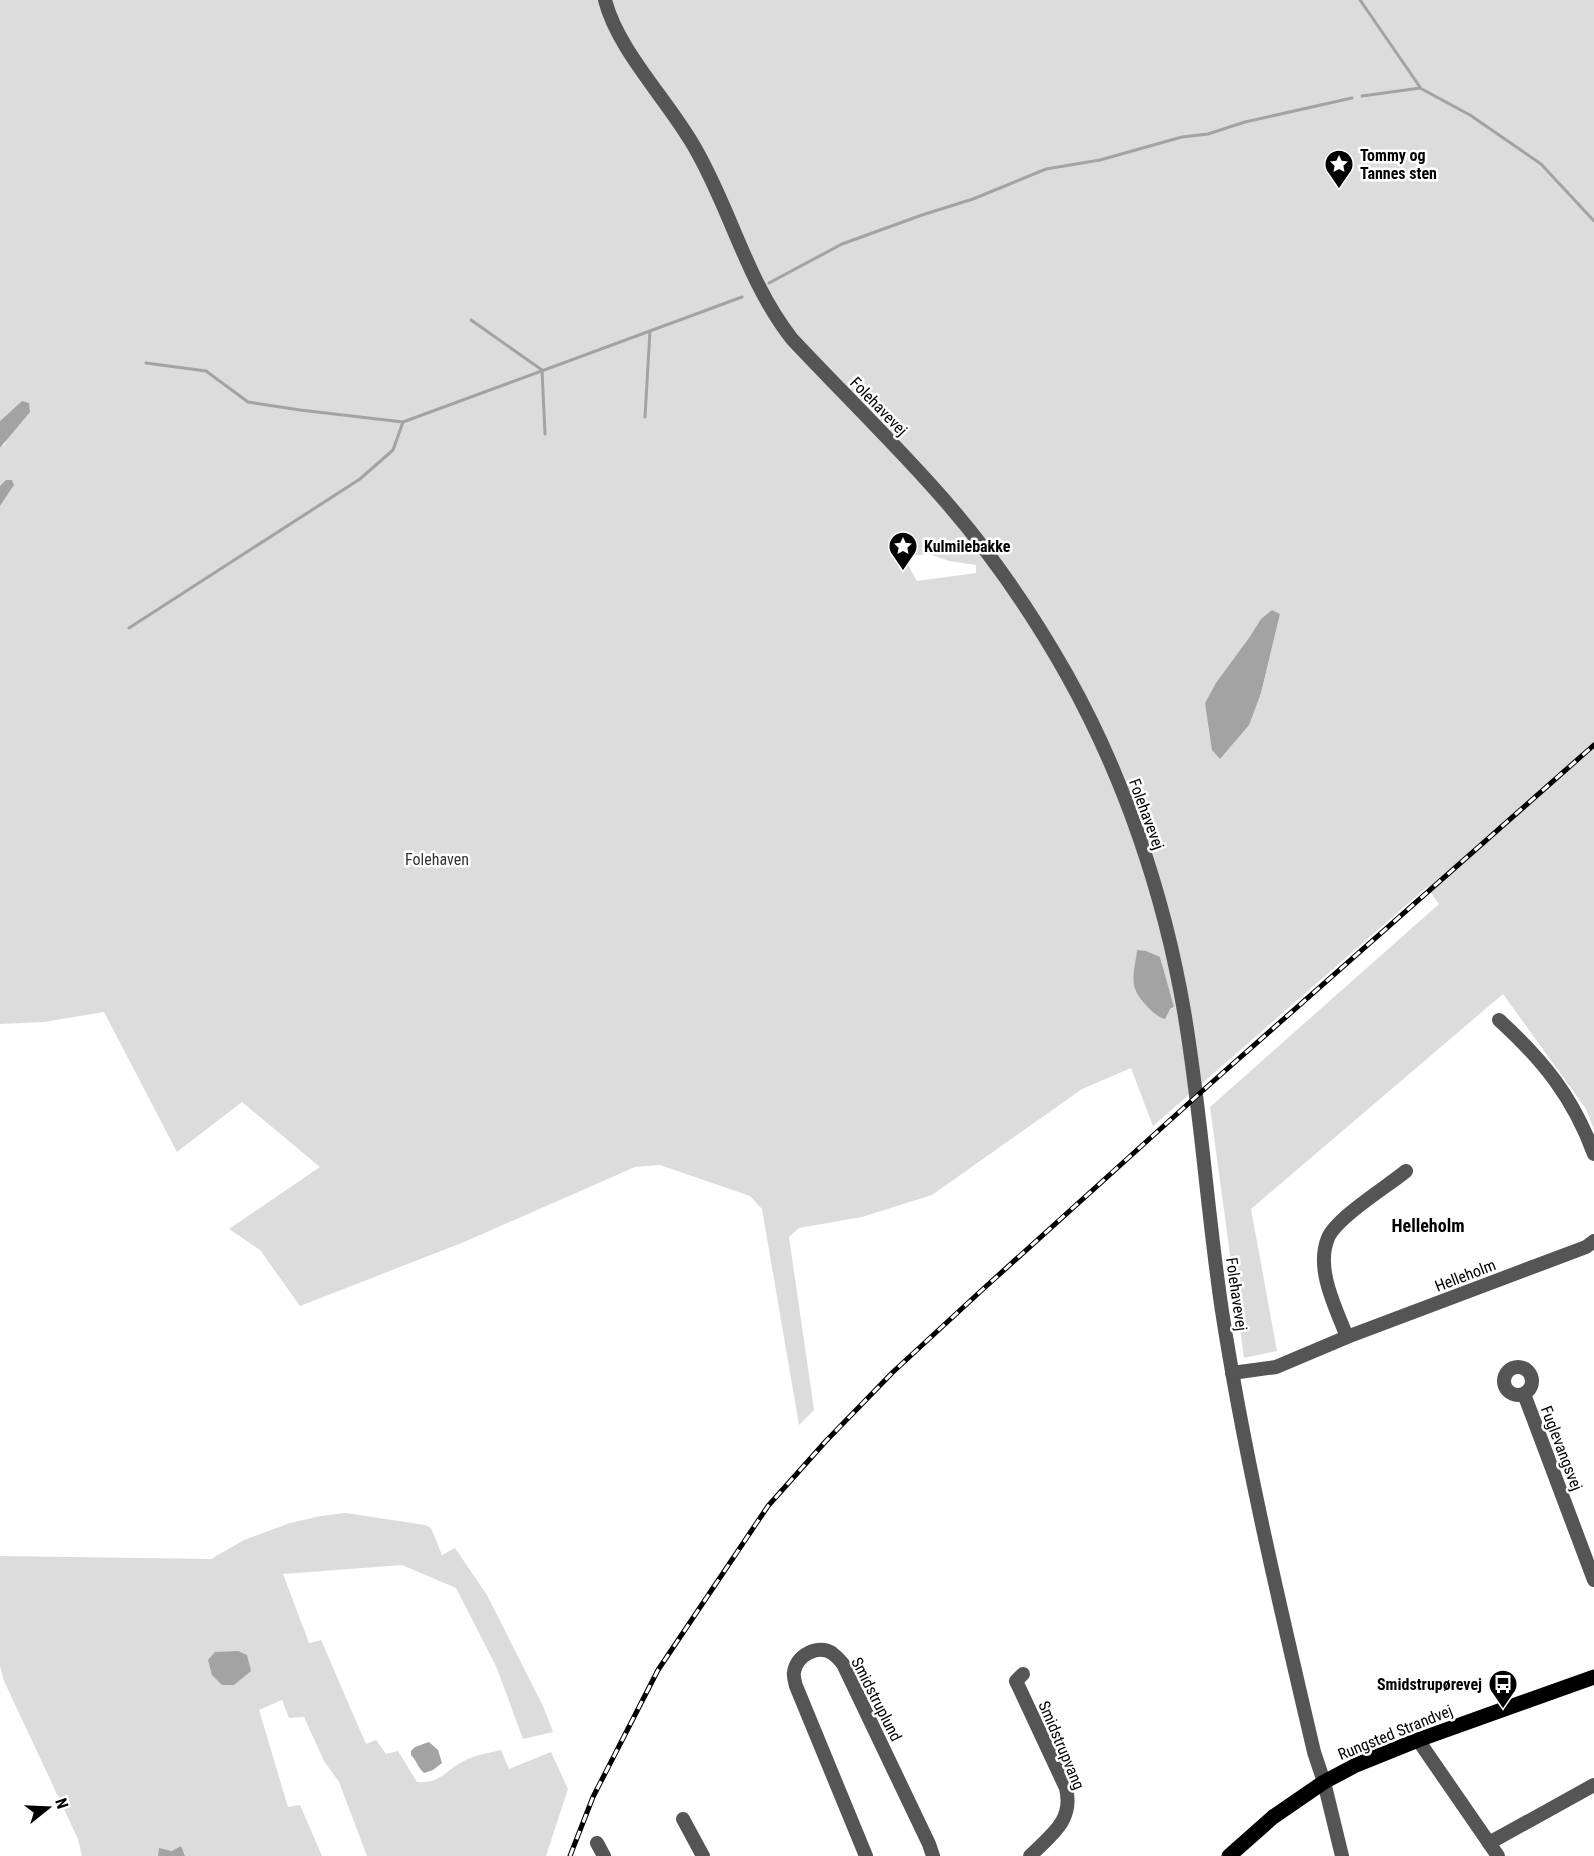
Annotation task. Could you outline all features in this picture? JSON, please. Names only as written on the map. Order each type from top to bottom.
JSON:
[{"type":"main road","name":"Rungsted Strandvej","points":[[1229,1856],[1273,1817],[1324,1782],[1365,1761],[1594,1677]]},
{"type":"street","name":"Folehavevej","points":[[605,0],[608,13],[624,45],[671,109],[695,148],[717,190],[755,282],[774,317],[792,339],[933,487],[994,563],[1029,613],[1067,675],[1111,766],[1140,840],[1164,918],[1180,989],[1232,1373],[1260,1517],[1314,1752],[1324,1782],[1342,1856]]},
{"type":"street","points":[[1499,1020],[1530,1048],[1552,1074],[1583,1128],[1594,1154]]},
{"type":"street","points":[[1347,1337],[1332,1298],[1325,1270],[1324,1252],[1328,1237],[1337,1224],[1406,1171]]},
{"type":"street","name":"Helleholm","points":[[1232,1373],[1276,1368],[1347,1337],[1586,1247],[1594,1241]]},
{"type":"street","name":"Fuglevangsvej","points":[[1524,1395],[1594,1580]]},
{"type":"street","name":"Smidstruplund","points":[[866,1856],[796,1686],[794,1673],[798,1662],[805,1654],[818,1650],[831,1653],[843,1664],[933,1856]]},
{"type":"street","name":"Smidstrupvang","points":[[1023,1674],[1016,1681],[1069,1799],[1066,1816],[1030,1856]]},
{"type":"street","points":[[1418,1740],[1498,1856]]},
{"type":"street","points":[[1489,1843],[1594,1785]]},
{"type":"street","points":[[683,1819],[703,1856]]},
{"type":"street","points":[[597,1843],[604,1856]]},
{"type":"green space","name":"Folehaven","points":[[0,0],[1594,0],[1594,1130],[1586,1109],[1503,994],[1251,1209],[1277,1351],[1244,1358],[1210,1107],[1439,904],[1427,887],[1153,1126],[1131,1068],[1082,1089],[932,1195],[862,1217],[799,1228],[789,1237],[814,1410],[799,1425],[762,1209],[750,1196],[660,1165],[635,1167],[464,1242],[300,1306],[260,1250],[229,1229],[320,1167],[242,1102],[177,1152],[104,1012],[44,1022],[0,1024],[0,506],[14,485],[6,480],[0,486],[0,448],[5,444],[22,401],[0,421]],"holes":[[[929,554],[949,561],[976,565],[976,573],[917,581],[910,569],[907,556]],[[1272,610],[1280,614],[1261,693],[1205,703],[1261,620]],[[1137,950],[1160,957],[1174,1008],[1170,1009],[1143,999],[1135,990]]]},
{"type":"green space","points":[[346,1513],[425,1525],[431,1528],[442,1555],[455,1548],[487,1595],[543,1706],[553,1732],[523,1739],[496,1666],[456,1588],[402,1565],[283,1574],[309,1643],[321,1640],[366,1744],[376,1740],[386,1754],[398,1751],[417,1782],[432,1781],[468,1759],[501,1750],[509,1769],[551,1752],[568,1789],[546,1856],[367,1856],[339,1782],[324,1761],[304,1717],[289,1718],[282,1700],[259,1710],[288,1807],[300,1805],[322,1856],[185,1856],[184,1852],[159,1849],[158,1856],[82,1856],[78,1839],[4,1681],[0,1666],[0,1556],[211,1559],[244,1540],[290,1523]]},
{"type":"shaded area","points":[[22,401],[29,403],[30,412],[0,448],[0,421]]},
{"type":"shaded area","points":[[6,480],[12,480],[14,485],[0,506],[0,486]]},
{"type":"shaded area","points":[[1272,610],[1280,614],[1261,693],[1249,725],[1220,759],[1212,750],[1205,703],[1216,683],[1261,619]]},
{"type":"shaded area","points":[[1137,950],[1160,957],[1174,1007],[1170,1009],[1165,1019],[1147,1007],[1135,989]]},
{"type":"shaded area","points":[[238,1651],[247,1655],[251,1671],[234,1685],[222,1685],[212,1675],[208,1660],[215,1652]]},
{"type":"shaded area","points":[[429,1742],[438,1750],[442,1763],[424,1773],[411,1755],[411,1751]]},
{"type":"shaded area","points":[[181,1846],[185,1856],[158,1856],[159,1848],[172,1851]]},
{"type":"waterway","points":[[1360,0],[1420,87]]},
{"type":"waterway","points":[[1362,96],[1420,88],[1470,115],[1541,164],[1594,221]]},
{"type":"waterway","points":[[769,283],[842,244],[973,199],[1046,169],[1100,160],[1182,137],[1208,134],[1245,122],[1352,98]]},
{"type":"waterway","points":[[146,363],[206,371],[248,402],[403,422],[742,297]]},
{"type":"waterway","points":[[471,320],[542,370],[545,434]]},
{"type":"waterway","points":[[645,417],[650,331]]},
{"type":"waterway","points":[[129,628],[360,479],[393,450],[403,422]]},
{"type":"railway","points":[[570,1856],[593,1797],[658,1670],[768,1506],[826,1441],[893,1372],[982,1290],[1209,1085],[1594,745]]},
{"type":"place","name":"Tommy og Tannes sten","points":[[1339,190]]},
{"type":"place","name":"Kulmilebakke","points":[[903,572]]},
{"type":"place","name":"Smidstrupørevej","points":[[1503,1710]]},
{"type":"district","name":"Helleholm","points":[[1428,1226]]}]
